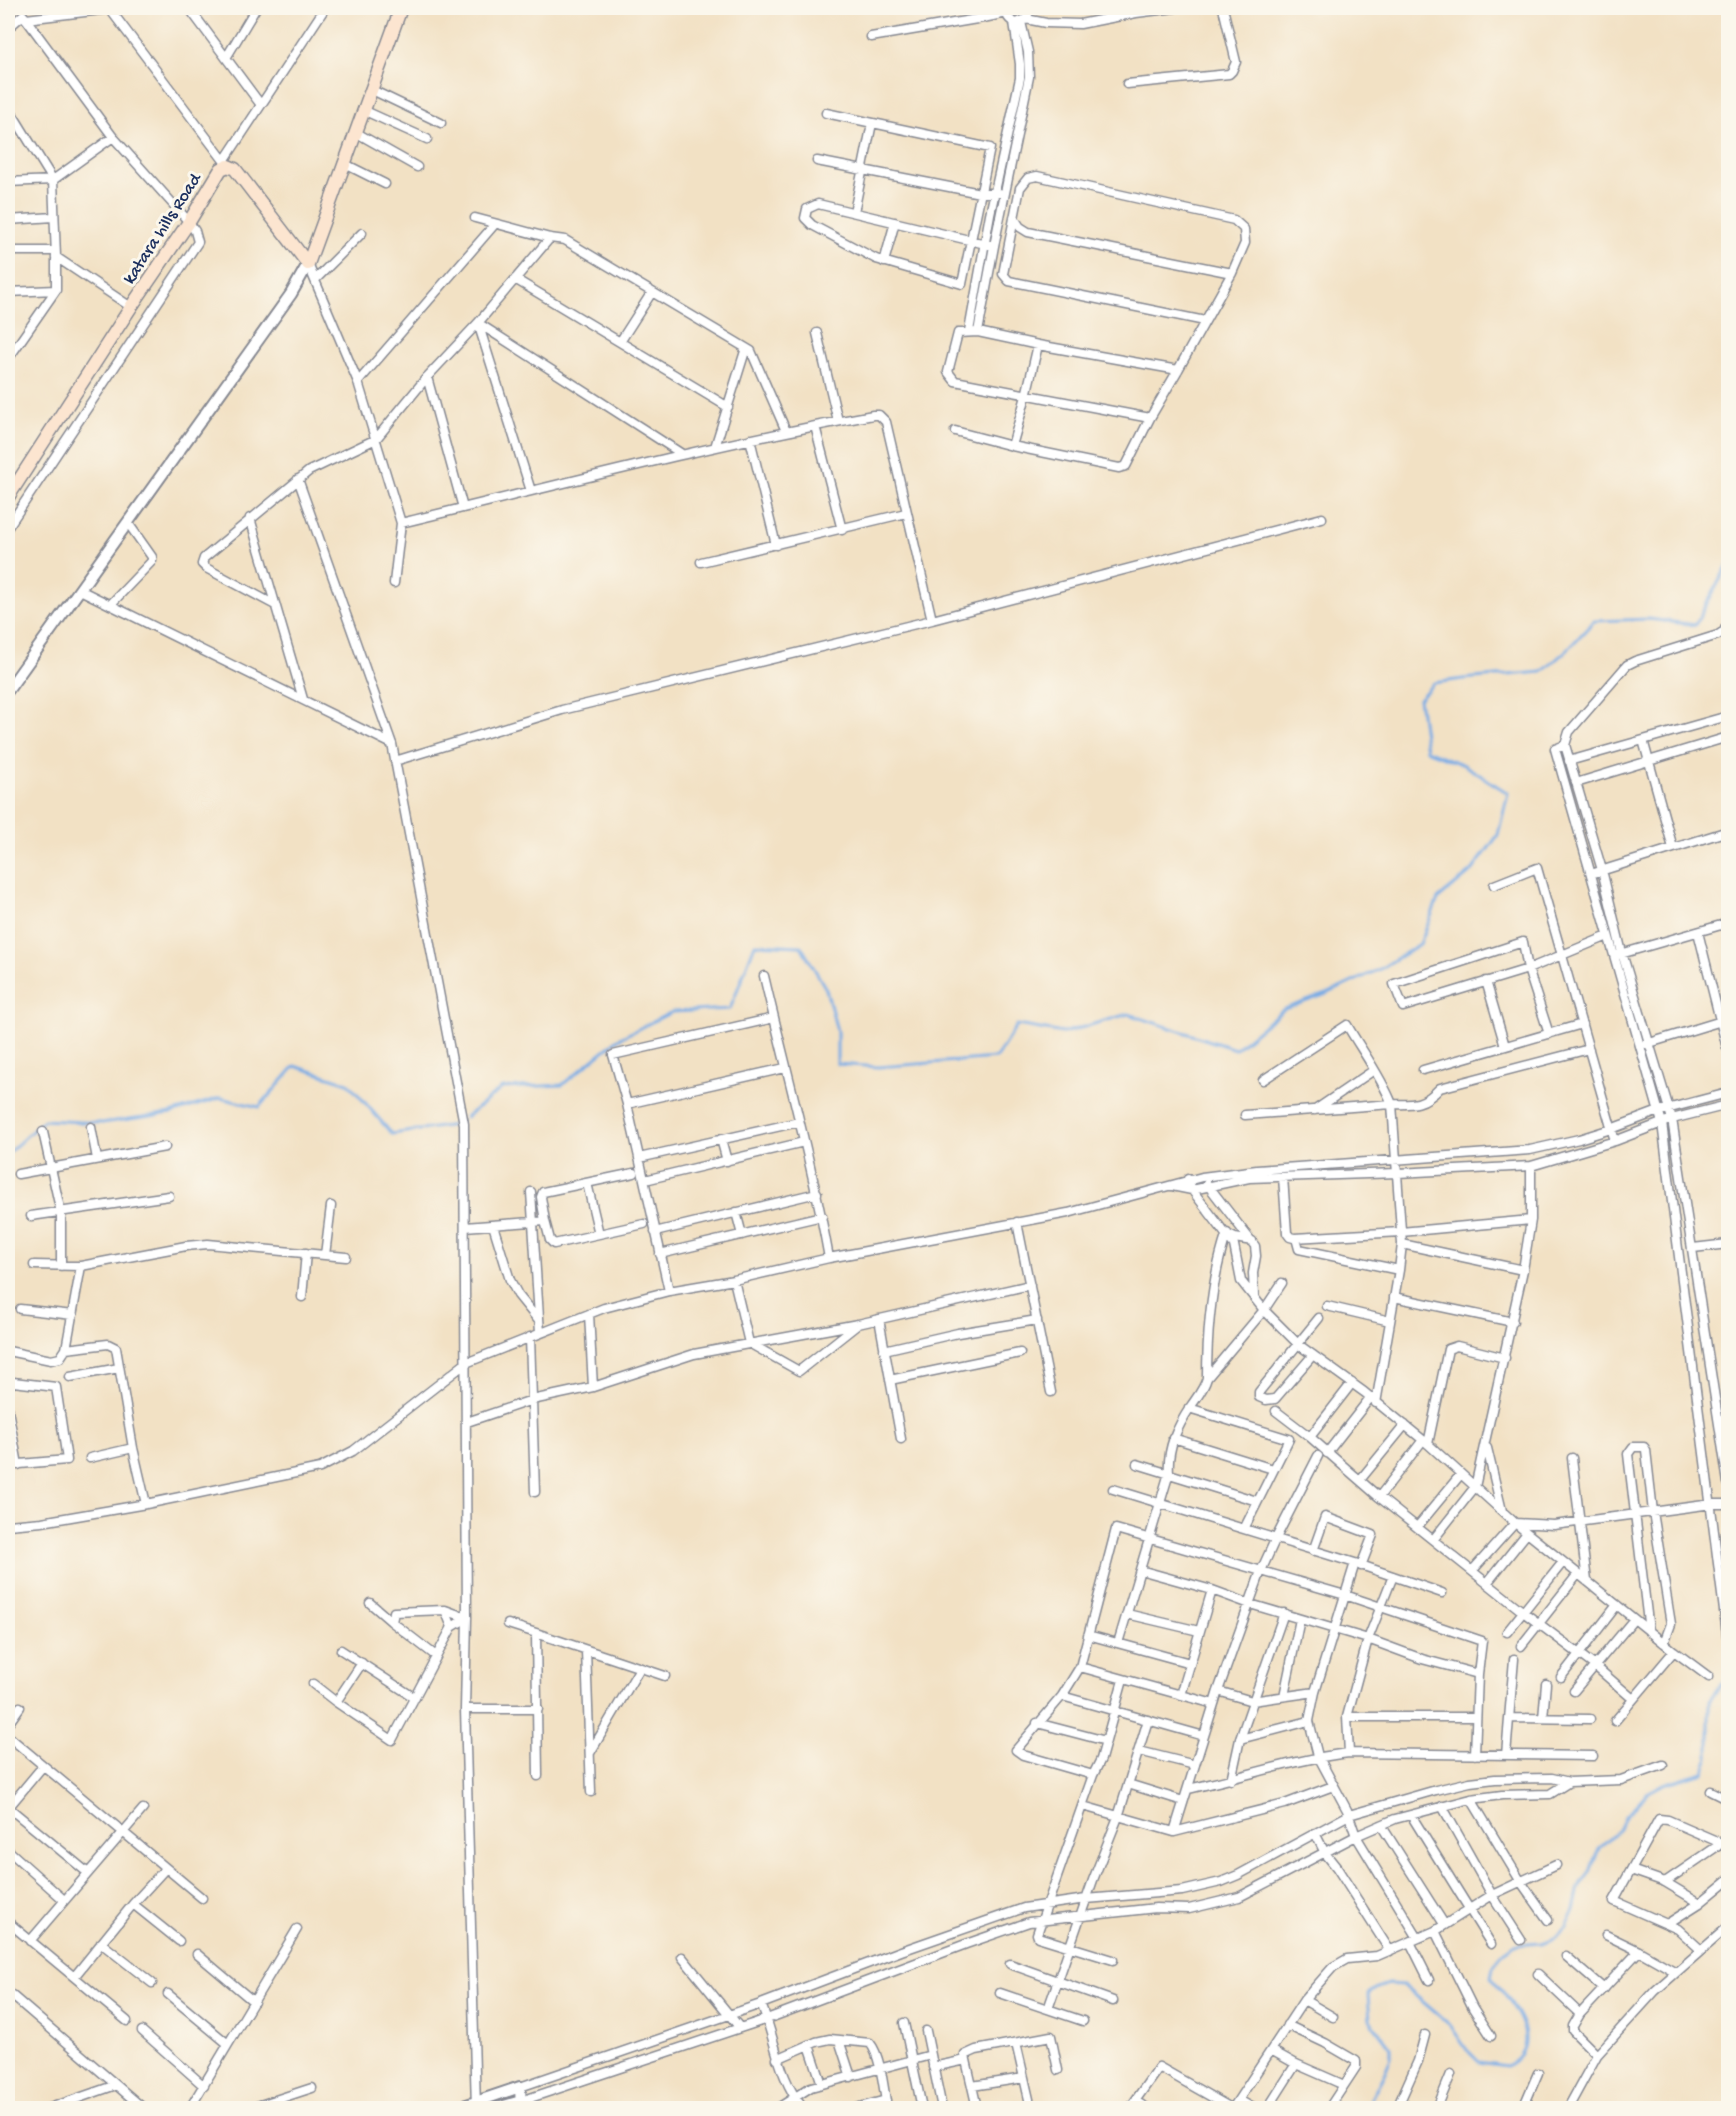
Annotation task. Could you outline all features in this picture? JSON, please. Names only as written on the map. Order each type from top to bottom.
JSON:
[{"type":"main road","points":[[308,264],[401,8]]},
{"type":"main road","name":"katara hills Road","points":[[8,497],[130,307],[189,222],[220,169],[226,164],[234,169],[308,264]]},
{"type":"street","points":[[8,28],[23,14],[113,8],[226,164],[261,105],[325,8]]},
{"type":"street","points":[[189,8],[261,105]]},
{"type":"street","points":[[226,58],[256,8]]},
{"type":"street","points":[[981,8],[983,18]]},
{"type":"street","points":[[1020,21],[1029,12],[1028,8]]},
{"type":"street","points":[[871,38],[983,18],[1007,10],[1020,21],[1080,24],[1175,8]]},
{"type":"street","points":[[1127,84],[1229,74],[1233,71],[1236,62],[1223,8]]},
{"type":"street","points":[[8,527],[198,242],[189,222],[113,137],[23,14]]},
{"type":"street","points":[[974,332],[972,319],[981,267],[1006,194],[1025,77],[1028,52],[1020,21]]},
{"type":"street","points":[[974,332],[989,245],[995,192],[1025,77]]},
{"type":"street","points":[[370,89],[441,123]]},
{"type":"street","points":[[8,107],[53,180],[56,254],[56,290],[8,359]]},
{"type":"street","points":[[363,110],[428,139]]},
{"type":"street","points":[[826,113],[990,148],[1004,154]]},
{"type":"street","points":[[854,212],[872,123]]},
{"type":"street","points":[[355,132],[417,167]]},
{"type":"street","points":[[8,182],[53,180],[113,137]]},
{"type":"street","points":[[962,284],[990,148]]},
{"type":"street","points":[[817,161],[980,193],[995,192],[1018,196]]},
{"type":"street","points":[[343,164],[385,184]]},
{"type":"street","points":[[955,431],[1012,446],[1119,468],[1126,466],[1150,418],[1178,370],[1232,273],[1245,243],[1244,229],[1233,220],[1037,176],[1028,178],[1020,188],[1003,274],[1009,281],[1205,321]]},
{"type":"street","points":[[962,284],[884,262],[812,225],[805,218],[807,209],[818,204],[989,245]]},
{"type":"street","points":[[8,220],[54,217]]},
{"type":"street","points":[[475,218],[565,240],[751,351],[786,431]]},
{"type":"street","points":[[1014,218],[1020,227],[1028,232],[1232,273]]},
{"type":"street","points":[[884,262],[895,222]]},
{"type":"street","points":[[358,382],[495,224]]},
{"type":"street","points":[[315,280],[362,233]]},
{"type":"street","points":[[275,605],[206,568],[202,564],[204,558],[309,471],[376,439],[427,377],[478,323],[550,238]]},
{"type":"street","points":[[8,251],[56,254],[130,307]]},
{"type":"street","points":[[308,264],[358,382],[402,523],[394,583]]},
{"type":"street","points":[[8,690],[291,294],[308,264]]},
{"type":"street","points":[[962,284],[981,267]]},
{"type":"street","points":[[515,279],[728,407]]},
{"type":"street","points":[[8,292],[56,290]]},
{"type":"street","points":[[620,342],[652,292]]},
{"type":"street","points":[[972,319],[958,333],[948,372],[955,381],[1150,418]]},
{"type":"street","points":[[478,323],[682,454]]},
{"type":"street","points":[[478,323],[531,491]]},
{"type":"street","points":[[958,333],[974,332],[1178,370]]},
{"type":"street","points":[[817,333],[838,421]]},
{"type":"street","points":[[1012,446],[1038,345]]},
{"type":"street","points":[[715,447],[746,348]]},
{"type":"street","points":[[427,377],[463,508]]},
{"type":"street","points":[[402,523],[682,454],[873,415],[884,418],[886,422],[932,620]]},
{"type":"street","points":[[815,426],[842,530]]},
{"type":"street","points":[[750,439],[776,545]]},
{"type":"street","points":[[298,479],[392,744],[464,1124],[467,1618],[465,1709],[475,2106]]},
{"type":"street","points":[[701,562],[906,513]]},
{"type":"street","points":[[250,518],[303,699]]},
{"type":"street","points":[[395,761],[562,710],[932,620],[1322,518]]},
{"type":"street","points":[[110,605],[152,561],[152,557],[128,523]]},
{"type":"street","points":[[80,590],[392,744]]},
{"type":"street","points":[[1728,623],[1724,631],[1718,635],[1627,665],[1569,732],[1565,745],[1602,870],[1618,955],[1640,1047],[1662,1123],[1728,1642]]},
{"type":"street","points":[[1569,761],[1728,716]]},
{"type":"street","points":[[1576,783],[1728,737]]},
{"type":"street","points":[[1643,740],[1673,848]]},
{"type":"street","points":[[1565,745],[1555,749],[1608,936],[1618,955],[1649,1043],[1672,1119],[1728,1483]]},
{"type":"street","points":[[1591,874],[1728,831]]},
{"type":"street","points":[[1494,885],[1538,868],[1615,1141]]},
{"type":"street","points":[[1618,955],[1728,923]]},
{"type":"street","points":[[1698,932],[1724,1020],[1728,1047]]},
{"type":"street","points":[[1549,1034],[1528,969],[1523,942],[1394,984],[1403,1006],[1528,969],[1608,936]]},
{"type":"street","points":[[764,976],[817,1193],[829,1258]]},
{"type":"street","points":[[1486,981],[1505,1046]]},
{"type":"street","points":[[669,1291],[627,1104],[613,1055],[774,1018]]},
{"type":"street","points":[[1640,1047],[1724,1020]]},
{"type":"street","points":[[1423,1070],[1582,1024]]},
{"type":"street","points":[[1263,1080],[1347,1025],[1384,1083],[1392,1104],[1402,1244],[1390,1321],[1373,1401],[1328,1453]]},
{"type":"street","points":[[1245,1115],[1392,1104],[1413,1105],[1431,1098],[1440,1088],[1589,1049]]},
{"type":"street","points":[[627,1104],[785,1068]]},
{"type":"street","points":[[1315,1110],[1374,1070]]},
{"type":"street","points":[[8,1525],[42,1522],[146,1504],[320,1468],[353,1452],[466,1363],[604,1308],[669,1291],[1068,1213],[1188,1179],[1257,1170],[1530,1150],[1579,1139],[1659,1111],[1728,1094]]},
{"type":"street","points":[[1172,1185],[1192,1190],[1249,1178],[1531,1166],[1615,1141],[1672,1119],[1728,1105]]},
{"type":"street","points":[[639,1158],[799,1122]]},
{"type":"street","points":[[91,1127],[97,1159]]},
{"type":"street","points":[[43,1132],[61,1213],[61,1266]]},
{"type":"street","points":[[721,1139],[727,1161]]},
{"type":"street","points":[[645,1180],[804,1142]]},
{"type":"street","points":[[18,1174],[165,1147]]},
{"type":"street","points":[[1433,1540],[1475,1487],[1523,1270],[1531,1220],[1531,1166]]},
{"type":"street","points":[[634,1173],[543,1192],[541,1197],[545,1221],[550,1240],[554,1244],[644,1224]]},
{"type":"street","points":[[1202,1177],[1252,1241],[1256,1251],[1253,1273],[1254,1296]]},
{"type":"street","points":[[1283,1177],[1287,1233],[1290,1237],[1401,1232],[1531,1220]]},
{"type":"street","points":[[1188,1179],[1192,1190],[1227,1233],[1236,1250],[1241,1281],[1264,1310],[1299,1345],[1405,1425],[1527,1533],[1708,1677]]},
{"type":"street","points":[[587,1183],[599,1234]]},
{"type":"street","points":[[531,1192],[540,1333]]},
{"type":"street","points":[[655,1232],[817,1193]]},
{"type":"street","points":[[31,1216],[169,1196]]},
{"type":"street","points":[[325,1255],[331,1206]]},
{"type":"street","points":[[736,1212],[742,1235]]},
{"type":"street","points":[[660,1254],[822,1216]]},
{"type":"street","points":[[465,1227],[545,1221]]},
{"type":"street","points":[[1017,1222],[1051,1392]]},
{"type":"street","points":[[493,1225],[510,1280],[539,1322]]},
{"type":"street","points":[[1227,1233],[1235,1238],[1252,1241]]},
{"type":"street","points":[[1118,1643],[1169,1473],[1168,1456],[1173,1438],[1189,1408],[1204,1387],[1207,1378],[1209,1313],[1215,1276],[1227,1233]]},
{"type":"street","points":[[1296,1238],[1299,1249],[1399,1270]]},
{"type":"street","points":[[34,1265],[81,1266],[199,1244],[346,1257]]},
{"type":"street","points":[[1402,1244],[1523,1270]]},
{"type":"street","points":[[1693,1248],[1728,1244]]},
{"type":"street","points":[[302,1297],[306,1253]]},
{"type":"street","points":[[8,1351],[51,1360],[60,1358],[66,1349],[81,1266]]},
{"type":"street","points":[[734,1280],[749,1343],[799,1371],[858,1324]]},
{"type":"street","points":[[1207,1378],[1264,1310],[1282,1283]]},
{"type":"street","points":[[466,1422],[532,1400],[593,1387],[694,1354],[858,1324],[1030,1285]]},
{"type":"street","points":[[1394,1297],[1512,1322]]},
{"type":"street","points":[[1328,1306],[1390,1321]]},
{"type":"street","points":[[20,1309],[73,1315]]},
{"type":"street","points":[[589,1314],[593,1387]]},
{"type":"street","points":[[1313,1355],[1275,1399],[1266,1400],[1259,1397],[1259,1392],[1319,1318]]},
{"type":"street","points":[[879,1319],[902,1439]]},
{"type":"street","points":[[884,1350],[958,1333],[1037,1320]]},
{"type":"street","points":[[530,1338],[535,1492]]},
{"type":"street","points":[[66,1349],[108,1344],[116,1347],[146,1504]]},
{"type":"street","points":[[1379,1497],[1425,1442],[1448,1349],[1457,1346],[1505,1358]]},
{"type":"street","points":[[890,1380],[1020,1353]]},
{"type":"street","points":[[70,1377],[119,1368]]},
{"type":"street","points":[[8,1387],[14,1382],[56,1387],[67,1460],[18,1466],[8,1465]]},
{"type":"street","points":[[1310,1437],[1352,1383]]},
{"type":"street","points":[[1189,1408],[1289,1439],[1244,1529]]},
{"type":"street","points":[[8,1410],[18,1466]]},
{"type":"street","points":[[1276,1411],[1310,1437],[1379,1497],[1595,1666],[1633,1699]]},
{"type":"street","points":[[1360,1480],[1405,1425]]},
{"type":"street","points":[[1173,1438],[1273,1469]]},
{"type":"street","points":[[1486,1445],[1502,1511]]},
{"type":"street","points":[[1649,1631],[1628,1454],[1633,1447],[1640,1446],[1646,1450],[1653,1512],[1671,1624],[1664,1643]]},
{"type":"street","points":[[90,1458],[134,1448]]},
{"type":"street","points":[[1174,1832],[1218,1691],[1261,1571],[1318,1456]]},
{"type":"street","points":[[1572,1458],[1587,1581]]},
{"type":"street","points":[[1137,1464],[1257,1501]]},
{"type":"street","points":[[1418,1526],[1461,1474]]},
{"type":"street","points":[[1113,1490],[1244,1529],[1442,1593]]},
{"type":"street","points":[[1515,1523],[1554,1525],[1712,1504],[1728,1504]]},
{"type":"street","points":[[1313,1551],[1325,1517],[1373,1535],[1345,1595],[1315,1692],[1309,1721],[1318,1756],[1343,1801],[1356,1836],[1414,1940],[1429,1980]]},
{"type":"street","points":[[1472,1571],[1515,1523]]},
{"type":"street","points":[[1093,1775],[1023,1755],[1016,1750],[1062,1696],[1080,1667],[1116,1529],[1345,1595],[1482,1641],[1475,1717],[1475,1755]]},
{"type":"street","points":[[1487,1583],[1527,1533]]},
{"type":"street","points":[[1507,1632],[1563,1562]]},
{"type":"street","points":[[1140,1570],[1368,1639],[1422,1659],[1478,1674]]},
{"type":"street","points":[[1521,1646],[1578,1574]]},
{"type":"street","points":[[1348,1753],[1347,1717],[1368,1639],[1393,1576]]},
{"type":"street","points":[[1181,1695],[1212,1590]]},
{"type":"street","points":[[370,1603],[392,1623],[436,1656]]},
{"type":"street","points":[[1561,1677],[1617,1605]]},
{"type":"street","points":[[392,1623],[394,1612],[445,1610],[467,1618]]},
{"type":"street","points":[[445,1610],[452,1627]]},
{"type":"street","points":[[1231,1780],[1240,1739],[1252,1701],[1284,1613]]},
{"type":"street","points":[[1127,1614],[1199,1632]]},
{"type":"street","points":[[313,1684],[392,1740],[452,1627],[467,1618]]},
{"type":"street","points":[[1284,1696],[1300,1618]]},
{"type":"street","points":[[1574,1691],[1634,1619]]},
{"type":"street","points":[[508,1624],[665,1676]]},
{"type":"street","points":[[536,1633],[538,1776]]},
{"type":"street","points":[[1088,1635],[1190,1663]]},
{"type":"street","points":[[341,1650],[415,1698]]},
{"type":"street","points":[[586,1650],[591,1792]]},
{"type":"street","points":[[1615,1720],[1674,1651]]},
{"type":"street","points":[[1506,1755],[1514,1659]]},
{"type":"street","points":[[336,1702],[362,1663]]},
{"type":"street","points":[[1080,1667],[1214,1704]]},
{"type":"street","points":[[590,1754],[640,1668]]},
{"type":"street","points":[[1113,1960],[1038,1937],[1093,1775],[1101,1759],[1123,1680]]},
{"type":"street","points":[[1543,1718],[1546,1684]]},
{"type":"street","points":[[1218,1691],[1252,1701],[1315,1692]]},
{"type":"street","points":[[1062,1696],[1204,1736]]},
{"type":"street","points":[[8,1724],[20,1707]]},
{"type":"street","points":[[465,1709],[538,1709]]},
{"type":"street","points":[[1347,1717],[1475,1717]]},
{"type":"street","points":[[1510,1718],[1590,1719]]},
{"type":"street","points":[[1048,2009],[1086,1899],[1118,1817],[1148,1720]]},
{"type":"street","points":[[1240,1739],[1309,1721]]},
{"type":"street","points":[[1037,1723],[1106,1741]]},
{"type":"street","points":[[8,1736],[202,1898]]},
{"type":"street","points":[[1138,1751],[1195,1765]]},
{"type":"street","points":[[1188,1789],[1231,1780],[1318,1756],[1348,1753],[1593,1756]]},
{"type":"street","points":[[458,2109],[475,2106],[502,2093],[761,2004],[1024,1908],[1086,1899],[1182,1891],[1221,1882],[1238,1875],[1348,1813],[1470,1782],[1552,1778],[1569,1782],[1621,1780],[1663,1765]]},
{"type":"street","points":[[44,1766],[8,1807],[88,1873]]},
{"type":"street","points":[[502,2093],[502,2108],[521,2105],[767,2019],[1029,1922],[1156,1908],[1189,1909],[1239,1897],[1381,1825],[1471,1799],[1502,1795],[1550,1794],[1569,1782]]},
{"type":"street","points":[[1128,1784],[1183,1801]]},
{"type":"street","points":[[1083,1806],[1174,1832],[1285,1804],[1333,1786]]},
{"type":"street","points":[[1710,1791],[1728,1800]]},
{"type":"street","points":[[1471,1799],[1521,1882],[1548,1920]]},
{"type":"street","points":[[1442,1806],[1492,1895],[1521,1940]]},
{"type":"street","points":[[30,1941],[143,1809]]},
{"type":"street","points":[[1411,1815],[1491,1944]]},
{"type":"street","points":[[1701,1950],[1678,1929],[1614,1901],[1659,1819],[1668,1820],[1725,1844]]},
{"type":"street","points":[[1381,1825],[1444,1924]]},
{"type":"street","points":[[1315,1833],[1324,1853],[1390,1951]]},
{"type":"street","points":[[1665,1882],[1725,1844]]},
{"type":"street","points":[[8,1850],[64,1900]]},
{"type":"street","points":[[1147,2109],[1133,2105],[1159,2067],[1232,2109],[1304,2000],[1333,1967],[1347,1959],[1377,1956],[1435,1931],[1492,1895],[1556,1865]]},
{"type":"street","points":[[74,1977],[133,1904],[166,1868]]},
{"type":"street","points":[[1631,1870],[1665,1882],[1700,1903]]},
{"type":"street","points":[[1667,1924],[1700,1903],[1728,1880]]},
{"type":"street","points":[[133,1904],[179,1941]]},
{"type":"street","points":[[8,1922],[127,2021]]},
{"type":"street","points":[[976,1925],[980,1939]]},
{"type":"street","points":[[1568,2109],[1597,2055],[1655,1991],[1728,1927]]},
{"type":"street","points":[[190,2109],[297,1929]]},
{"type":"street","points":[[1435,1931],[1473,2008],[1491,2036]]},
{"type":"street","points":[[1606,1935],[1676,1972]]},
{"type":"street","points":[[101,1943],[152,1983]]},
{"type":"street","points":[[901,1951],[906,1967]]},
{"type":"street","points":[[1597,2055],[1573,2031],[1580,2014],[1639,1951]]},
{"type":"street","points":[[197,1954],[254,2002]]},
{"type":"street","points":[[1566,1956],[1604,1989]]},
{"type":"street","points":[[682,1958],[740,2028]]},
{"type":"street","points":[[1010,1964],[1113,2001]]},
{"type":"street","points":[[1539,1974],[1580,2014]]},
{"type":"street","points":[[8,1992],[143,2109]]},
{"type":"street","points":[[1000,1993],[1083,2021]]},
{"type":"street","points":[[168,1994],[228,2044]]},
{"type":"street","points":[[1304,2000],[1333,2017]]},
{"type":"street","points":[[761,2004],[777,2059],[794,2097],[803,2109]]},
{"type":"street","points":[[904,2023],[922,2109]]},
{"type":"street","points":[[1287,2025],[1356,2061],[1356,2067],[1329,2109]]},
{"type":"street","points":[[142,2031],[204,2086]]},
{"type":"street","points":[[926,2031],[942,2109]]},
{"type":"street","points":[[1397,2109],[1418,2061],[1425,2035]]},
{"type":"street","points":[[977,2109],[965,2055],[976,2050],[1051,2036],[1059,2070]]},
{"type":"street","points":[[777,2059],[809,2045],[830,2039],[870,2043],[880,2070],[886,2104],[856,2109]]},
{"type":"street","points":[[839,2040],[851,2077]]},
{"type":"street","points":[[1016,2043],[1031,2109]]},
{"type":"street","points":[[809,2045],[822,2084]]},
{"type":"street","points":[[1271,2050],[1296,2064],[1344,2085]]},
{"type":"street","points":[[778,2109],[811,2087],[931,2055]]},
{"type":"street","points":[[933,2067],[966,2060]]},
{"type":"street","points":[[1268,2109],[1296,2064]]},
{"type":"street","points":[[1523,2109],[1538,2073]]},
{"type":"street","points":[[1437,2109],[1451,2074]]},
{"type":"street","points":[[972,2086],[1024,2078]]},
{"type":"street","points":[[50,2109],[116,2085]]},
{"type":"street","points":[[520,2087],[521,2105]]},
{"type":"street","points":[[251,2109],[312,2088]]},
{"type":"street","points":[[1239,2100],[1253,2109]]},
{"type":"waterway","points":[[466,1117],[502,1088],[562,1085],[618,1039],[672,1012],[730,1009],[755,944],[801,946],[826,989],[837,1031],[837,1064],[878,1067],[996,1058],[1017,1025],[1063,1033],[1128,1014],[1235,1049],[1284,1009],[1327,994],[1380,969],[1420,944],[1438,899],[1472,871],[1498,835],[1508,793],[1464,765],[1426,750],[1419,699],[1434,683],[1542,672],[1594,621],[1649,619],[1695,625],[1728,565]]},
{"type":"waterway","points":[[8,1153],[44,1120],[102,1123],[171,1113],[220,1098],[259,1107],[295,1066],[348,1083],[392,1134],[455,1125],[461,1121]]},
{"type":"waterway","points":[[1366,2108],[1391,2058],[1391,2048],[1370,2020],[1368,1994],[1388,1984],[1403,1985],[1450,2025],[1467,2050],[1479,2062],[1506,2066],[1518,2057],[1524,2046],[1525,2035],[1515,2010],[1491,1977],[1493,1967],[1502,1953],[1513,1945],[1542,1943],[1556,1938],[1566,1927],[1574,1910],[1579,1888],[1590,1872],[1599,1848],[1620,1828],[1625,1817],[1647,1793],[1664,1784],[1703,1772],[1709,1757],[1709,1700],[1728,1680]]}]
